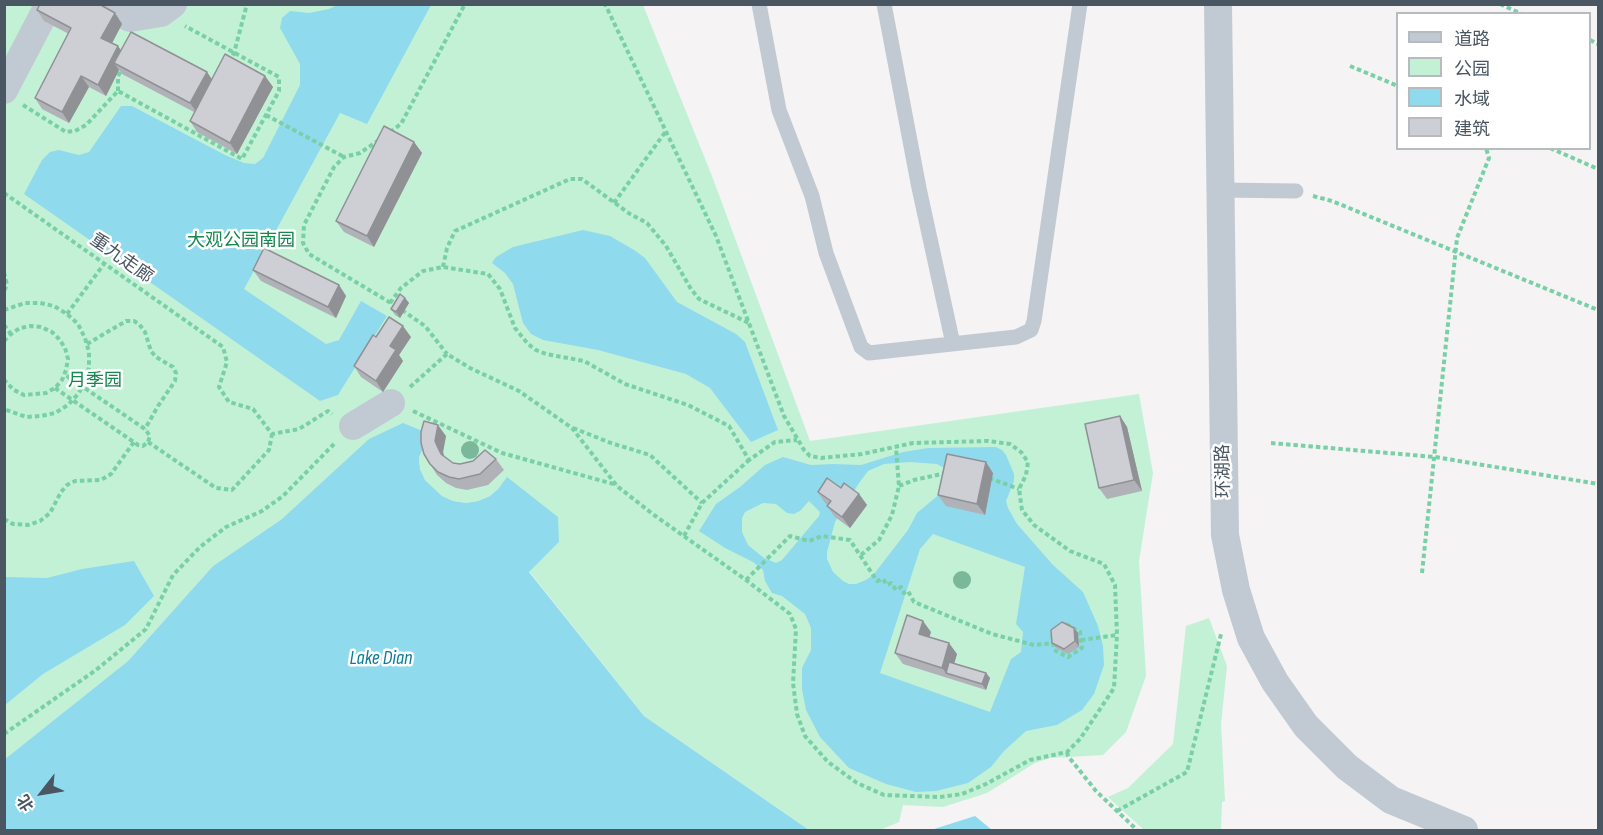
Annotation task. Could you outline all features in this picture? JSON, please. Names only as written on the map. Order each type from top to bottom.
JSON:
[{"type":"street","points":[[5,89],[48,4]]},
{"type":"street","points":[[102,4],[130,18],[167,9]]},
{"type":"street","name":"环湖路","points":[[1218,4],[1225,535],[1236,590],[1251,639],[1275,682],[1306,726],[1347,766],[1391,800],[1464,831]]},
{"type":"street","points":[[353,426],[392,402]]},
{"type":"lane","points":[[759,4],[779,110],[812,196],[825,253],[861,347],[868,353],[1016,338],[1031,330],[1036,309],[1080,4]]},
{"type":"lane","points":[[884,4],[919,188],[953,344]]},
{"type":"lane","points":[[1221,190],[1296,191]]},
{"type":"path","points":[[228,63],[234,53],[247,4]]},
{"type":"path","points":[[465,4],[401,124],[360,153],[344,157],[334,167],[304,225],[303,243],[309,254],[425,326],[447,354],[470,368],[519,391],[573,428],[610,443],[650,455],[702,503]]},
{"type":"path","points":[[573,428],[617,486],[790,614],[796,629],[793,683],[797,714],[805,736],[828,762],[857,783],[884,795],[940,797],[962,794],[1030,760],[1067,752],[1080,739],[1114,688],[1117,634],[1115,585],[1104,564],[1070,551],[1034,525],[1022,510],[1019,489],[1026,475],[1028,462],[1021,452],[1010,444],[988,441],[913,443],[862,454],[821,458],[810,456],[797,440],[784,416],[716,236],[605,4]]},
{"type":"path","points":[[1501,5],[1517,12]]},
{"type":"path","points":[[118,91],[242,159],[279,91],[279,77],[234,53],[167,9]]},
{"type":"path","points":[[5,89],[15,101],[66,132],[75,131],[87,125],[118,91],[118,76],[127,60]]},
{"type":"path","points":[[1350,66],[1396,85]]},
{"type":"path","points":[[266,114],[344,157]]},
{"type":"path","points":[[194,132],[198,122]]},
{"type":"path","points":[[614,203],[666,131]]},
{"type":"path","points":[[1422,573],[1456,251],[1458,238],[1489,158],[1487,150]]},
{"type":"path","points":[[1555,150],[1599,169]]},
{"type":"path","points":[[443,267],[454,231],[570,179],[582,179],[630,214],[647,223],[666,246],[691,290],[699,299],[749,323]]},
{"type":"path","points":[[1296,191],[1332,201],[1599,310]]},
{"type":"path","name":"重九走廊","points":[[4,194],[223,347],[227,362],[219,387],[229,402],[253,409],[273,434]]},
{"type":"path","points":[[67,314],[104,264]]},
{"type":"path","points":[[390,303],[401,288],[423,271],[443,267],[488,274],[500,289],[515,328],[536,350],[584,361],[625,384],[688,405],[729,426],[749,460]]},
{"type":"path","points":[[4,272],[7,285],[4,291]]},
{"type":"path","points":[[4,310],[25,303],[39,303],[54,306],[67,314],[78,324],[87,344],[89,367],[83,387],[73,400],[55,413],[26,417],[4,409]]},
{"type":"path","points":[[87,344],[126,321],[134,321],[140,324],[145,332],[156,357],[173,367],[176,373],[175,381],[145,429]]},
{"type":"path","points":[[4,325],[11,334]]},
{"type":"path","points":[[4,341],[20,328],[41,327],[52,332],[65,348],[68,359],[64,374],[55,388],[46,393],[24,395],[14,390],[4,380]]},
{"type":"path","points":[[447,354],[392,402],[502,453],[617,486]]},
{"type":"path","points":[[55,388],[134,442],[143,446],[148,442],[150,436],[145,429],[64,374]]},
{"type":"path","points":[[4,734],[96,670],[146,629],[173,575],[200,547],[226,527],[261,511],[283,496],[353,426],[328,411],[299,429],[273,434],[269,450],[232,490],[216,489],[148,442]]},
{"type":"path","points":[[684,536],[702,503],[749,460],[775,442],[797,440]]},
{"type":"path","points":[[4,519],[13,524],[28,525],[40,521],[50,513],[67,485],[75,481],[101,480],[111,474],[134,442]]},
{"type":"path","points":[[1271,443],[1435,458],[1599,484]]},
{"type":"path","points":[[861,555],[879,540],[892,515],[899,486],[896,448]]},
{"type":"path","points":[[899,486],[914,480],[948,473]]},
{"type":"path","points":[[987,478],[1019,489]]},
{"type":"path","points":[[746,580],[790,536],[809,541],[822,536],[850,540],[877,581],[883,579],[887,585],[891,583],[896,590],[901,587],[904,593],[908,591],[914,602],[992,634],[1034,645],[1053,643]]},
{"type":"path","points":[[1066,624],[1080,632],[1081,640],[1082,648],[1068,657],[1054,650],[1053,634],[1066,624]]},
{"type":"path","points":[[1117,812],[1187,772],[1222,630]]},
{"type":"path","points":[[1081,640],[1117,634]]},
{"type":"path","points":[[1067,752],[1096,791],[1137,831]]},
{"type":"green space","name":"大观公园南园","points":[[5,5],[643,5],[712,176],[810,441],[1139,394],[1153,473],[1139,561],[1146,676],[1126,732],[1103,755],[1050,758],[1035,763],[987,793],[943,807],[903,805],[899,822],[880,830],[809,830],[644,716],[529,571],[559,542],[499,488],[490,496],[466,503],[442,496],[425,480],[420,469],[419,457],[282,519],[213,566],[128,661],[5,759]]},
{"type":"green space","points":[[1209,618],[1227,666],[1221,724],[1225,801],[1222,802],[1221,830],[1144,830],[1108,797],[1128,788],[1173,744],[1186,626]]},
{"type":"water","points":[[337,5],[431,5],[367,124],[340,113],[244,289],[326,344],[339,340],[361,301],[387,316],[338,395],[320,401],[24,194],[42,160],[50,152],[59,150],[79,155],[89,152],[121,106],[132,106],[225,155],[244,163],[255,164],[263,158],[300,85],[300,64],[280,28],[282,18],[290,11],[309,13]]},
{"type":"water","points":[[583,230],[610,236],[634,250],[645,258],[677,302],[736,334],[745,342],[778,430],[751,442],[710,388],[686,374],[598,350],[543,340],[531,334],[523,323],[513,284],[505,273],[492,263],[496,257],[513,247]]},
{"type":"water","name":"Lake Dian","points":[[403,423],[430,434],[419,457],[420,469],[425,480],[442,496],[466,503],[478,501],[490,496],[507,477],[558,517],[559,542],[529,572],[644,716],[809,830],[5,830],[5,759],[128,661],[213,566],[282,519],[369,439]]},
{"type":"water","points":[[996,447],[1002,450],[1014,474],[1014,481],[1006,501],[1008,508],[1017,524],[1053,565],[1083,592],[1098,626],[1103,646],[1104,665],[1094,694],[1082,710],[1057,725],[1026,731],[1004,751],[991,767],[968,783],[936,791],[916,792],[886,784],[849,768],[820,737],[806,710],[802,689],[802,668],[811,650],[811,628],[805,614],[782,596],[772,593],[765,581],[763,570],[753,562],[699,531],[716,504],[765,465],[783,457],[811,465],[861,465],[903,452],[928,448]],"holes":[[[910,462],[937,464],[948,470],[947,488],[917,513],[908,530],[874,574],[856,584],[843,581],[833,572],[827,559],[835,522],[868,471],[884,464]],[[809,501],[820,512],[782,560],[776,563],[764,558],[748,545],[742,532],[742,518],[745,512],[763,503],[776,504],[787,513],[794,514]],[[933,534],[1025,567],[1016,624],[1023,632],[1021,652],[1011,659],[990,712],[880,673],[920,549]]]},
{"type":"water","points":[[134,561],[154,596],[125,625],[43,674],[5,705],[5,577],[47,578],[82,569]]},
{"type":"water","points":[[975,816],[992,830],[931,830]]},
{"type":"building","points":[[40,4],[99,4],[115,13],[101,38],[118,46],[98,85],[81,76],[62,112],[35,98],[71,28],[37,10]]},
{"type":"building","points":[[131,32],[207,72],[190,103],[114,63]]},
{"type":"building","points":[[225,54],[265,76],[230,143],[190,121]]},
{"type":"building","points":[[384,126],[414,142],[367,236],[336,221]]},
{"type":"building","points":[[264,248],[339,285],[328,307],[253,270]]},
{"type":"building","points":[[400,294],[405,298],[396,312],[391,309]]},
{"type":"building","points":[[389,317],[403,326],[390,346],[396,350],[376,381],[354,366],[373,335],[376,337]]},
{"type":"building","points":[[1120,416],[1134,480],[1099,488],[1085,424]]},
{"type":"building","points":[[424,421],[438,425],[435,441],[441,454],[453,463],[473,461],[485,450],[496,459],[480,474],[459,479],[438,472],[424,454],[421,432]]},
{"type":"building","points":[[947,454],[986,462],[977,504],[938,495]]},
{"type":"building","points":[[827,478],[841,488],[844,483],[859,494],[842,517],[827,506],[831,501],[818,492]]},
{"type":"building","points":[[907,615],[923,621],[919,634],[949,643],[942,668],[895,653]]},
{"type":"building","points":[[1062,622],[1074,628],[1075,641],[1064,649],[1052,643],[1051,630]]},
{"type":"building","points":[[949,662],[986,673],[982,684],[946,673]]},
{"type":"park label","name":"月季园","points":[[95,381]]}]
